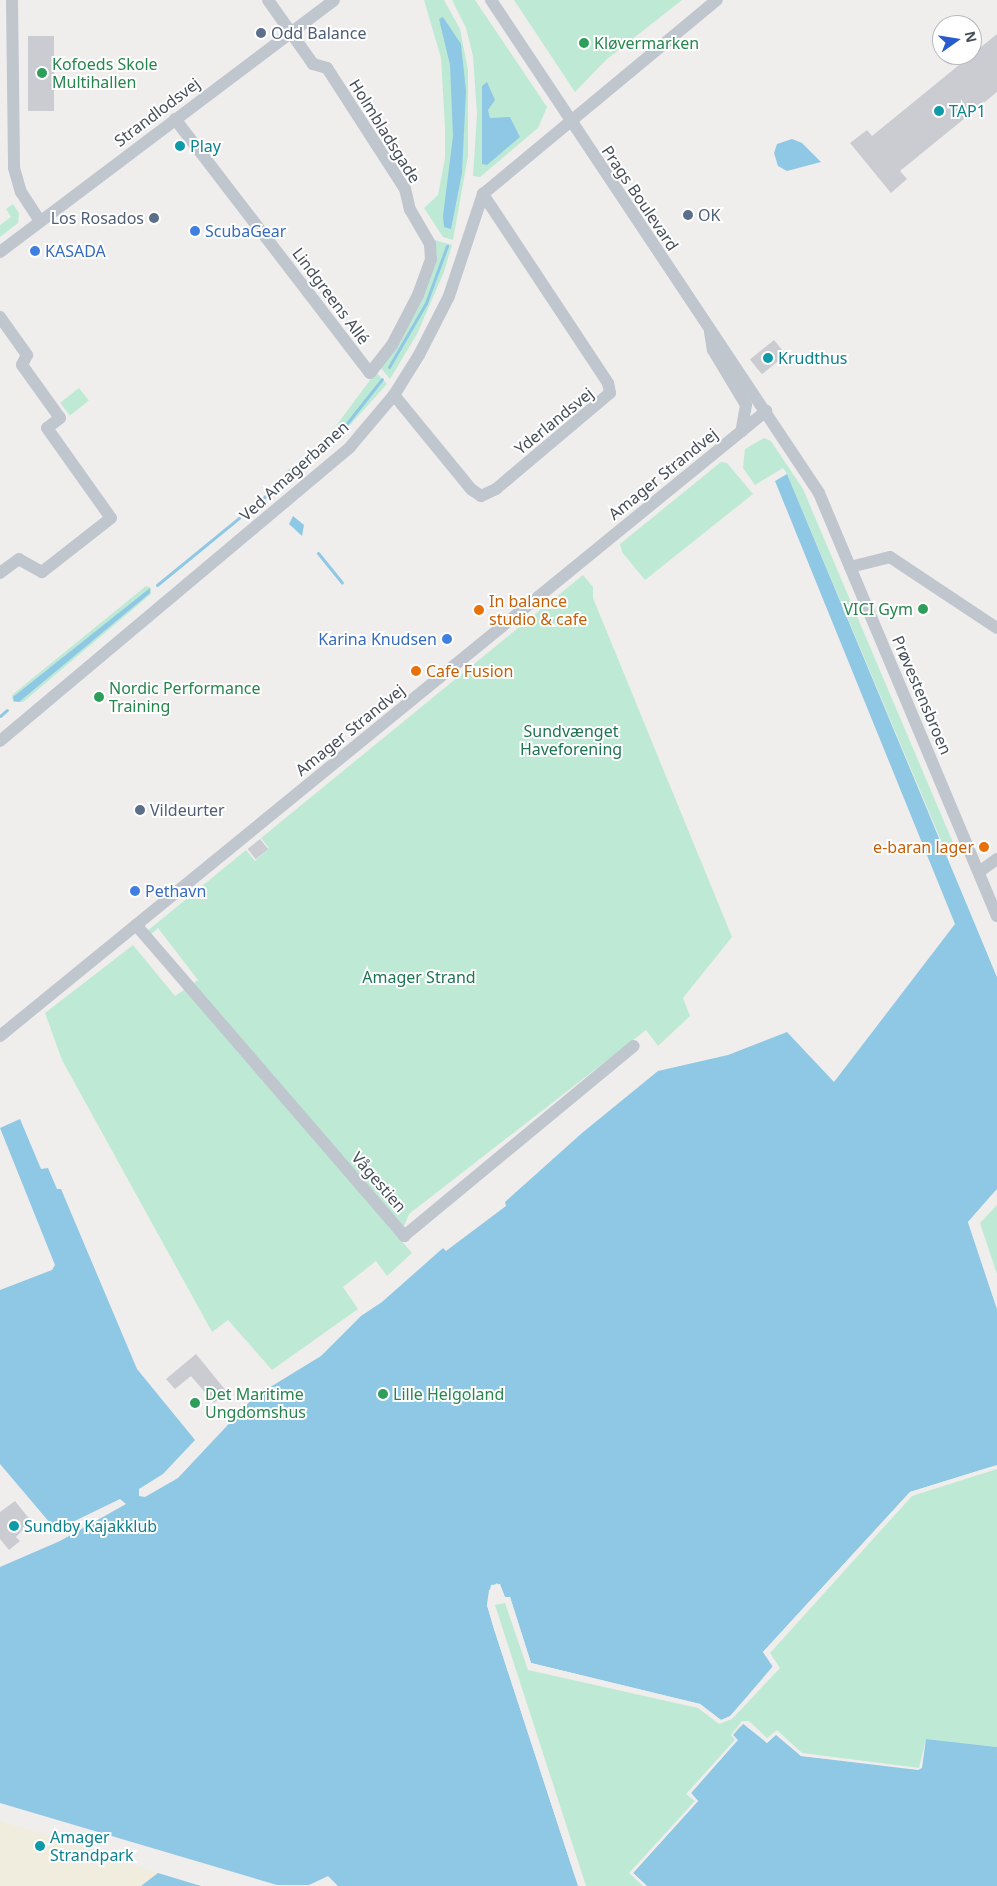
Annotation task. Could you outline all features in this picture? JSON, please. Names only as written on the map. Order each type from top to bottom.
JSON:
[{"type":"street","name":"Holmbladsgade","points":[[268,0],[313,64],[327,68],[405,189],[410,210],[430,244],[431,259],[418,295],[392,345],[370,373]]},
{"type":"street","name":"Strandlodsvej","points":[[0,252],[289,32],[334,0]]},
{"type":"street","name":"Prags Boulevard","points":[[491,0],[569,122],[766,411]]},
{"type":"street","points":[[483,194],[717,0]]},
{"type":"street","points":[[10,3],[14,168],[21,192],[40,221]]},
{"type":"street","name":"Lindgreens Allé","points":[[175,119],[370,373]]},
{"type":"street","name":"Ved Amagerbanen","points":[[0,741],[313,481],[350,446],[394,395],[449,296],[483,194]]},
{"type":"street","name":"Yderlandsvej","points":[[394,395],[471,489],[481,496],[496,489],[610,393],[608,383],[483,194]]},
{"type":"street","points":[[0,317],[27,354],[22,365],[60,418],[47,428],[111,518],[42,572],[19,559],[0,573]]},
{"type":"street","points":[[709,327],[713,350],[746,405],[741,432]]},
{"type":"street","name":"Amager Strandvej","points":[[0,1036],[766,411]]},
{"type":"street","name":"Prøvestensbroen","points":[[766,411],[819,492],[997,916]]},
{"type":"street","points":[[850,567],[890,557],[997,628]]},
{"type":"street","points":[[979,872],[997,859]]},
{"type":"street","name":"Vågestien","points":[[136,925],[404,1236],[634,1046]]},
{"type":"green space","points":[[424,0],[444,0],[460,29],[468,70],[468,156],[453,240],[443,237],[424,208],[438,195],[445,158],[445,128],[441,58]]},
{"type":"green space","points":[[452,0],[475,0],[547,107],[538,128],[480,177],[473,176],[477,114],[473,56],[466,28]]},
{"type":"green space","name":"Kløvermarken","points":[[514,0],[682,0],[606,60],[575,92]]},
{"type":"green space","points":[[13,204],[19,213],[18,223],[0,237],[0,225],[11,217],[6,209]]},
{"type":"green space","points":[[435,240],[452,245],[444,272],[417,334],[390,379],[380,367],[437,260]]},
{"type":"green space","points":[[376,372],[387,384],[351,424],[289,482],[283,474],[327,438]]},
{"type":"green space","points":[[79,388],[89,401],[70,415],[60,403]]},
{"type":"green space","points":[[764,438],[771,441],[803,489],[957,852],[948,857],[787,474],[783,468],[755,485],[743,468],[745,449]]},
{"type":"green space","points":[[721,462],[727,463],[753,494],[645,580],[622,552],[620,544]]},
{"type":"green space","points":[[583,575],[593,587],[593,598],[732,937],[683,998],[690,1016],[658,1046],[646,1030],[409,1214],[399,1238],[412,1253],[387,1276],[376,1261],[343,1287],[358,1309],[272,1370],[228,1320],[212,1332],[62,1060],[45,1013],[133,945],[175,996],[198,980],[158,928],[149,936],[146,932],[246,850],[255,861],[269,848],[261,838]]},
{"type":"green space","points":[[146,586],[151,588],[151,594],[23,702],[13,702],[12,695]]},
{"type":"green space","points":[[997,1205],[997,1274],[980,1223]]},
{"type":"green space","points":[[997,1469],[997,1747],[926,1739],[919,1768],[803,1754],[777,1730],[767,1738],[749,1721],[742,1721],[735,1740],[686,1794],[695,1801],[629,1873],[643,1886],[586,1886],[495,1605],[505,1603],[528,1670],[698,1708],[719,1724],[732,1719],[780,1668],[770,1653],[912,1496]]},
{"type":"sand","name":"Amager Strandpark","points":[[0,1821],[54,1837],[158,1873],[141,1886],[0,1886]]},
{"type":"water","points":[[443,17],[461,44],[466,91],[462,173],[451,229],[444,227],[443,216],[453,136],[450,65],[439,19]]},
{"type":"water","points":[[487,82],[495,100],[488,110],[490,118],[510,117],[520,137],[487,165],[482,164],[482,86]]},
{"type":"water","points":[[792,139],[802,143],[821,162],[787,171],[778,166],[774,153],[777,144]]},
{"type":"water","points":[[787,474],[997,977],[997,1189],[968,1222],[997,1309],[997,1465],[910,1492],[763,1652],[773,1666],[730,1717],[721,1720],[700,1704],[531,1663],[510,1597],[505,1597],[497,1583],[489,1590],[487,1605],[494,1629],[578,1886],[338,1886],[328,1876],[309,1885],[277,1885],[0,1803],[0,1567],[60,1541],[126,1504],[120,1499],[56,1530],[0,1464],[0,1290],[52,1270],[55,1265],[0,1128],[20,1119],[41,1169],[48,1168],[57,1189],[61,1189],[137,1369],[195,1440],[163,1474],[139,1489],[139,1496],[145,1497],[178,1478],[254,1397],[321,1356],[361,1316],[382,1302],[443,1248],[446,1251],[506,1206],[505,1202],[582,1133],[658,1071],[728,1055],[787,1032],[834,1082],[955,924],[775,481]]},
{"type":"water","points":[[293,516],[304,525],[302,536],[289,524]]},
{"type":"water","points":[[150,588],[150,593],[19,702],[14,701],[13,697]]},
{"type":"water","points":[[745,1722],[767,1743],[776,1734],[801,1756],[918,1770],[922,1768],[926,1739],[997,1747],[997,1886],[647,1886],[633,1873],[698,1801],[691,1793],[737,1740],[733,1735]]},
{"type":"water","points":[[158,1873],[201,1886],[141,1886]]},
{"type":"pier","points":[[950,856],[997,970],[997,977],[948,857]]},
{"type":"pier","points":[[997,1189],[971,1222],[997,1309],[968,1222]]},
{"type":"pier","points":[[997,1465],[911,1494],[766,1652],[775,1668],[731,1718],[722,1723],[699,1706],[529,1666],[508,1599],[503,1598],[498,1586],[493,1587],[490,1605],[578,1886],[487,1605],[491,1585],[500,1584],[505,1597],[510,1597],[531,1663],[700,1704],[721,1720],[730,1716],[773,1667],[763,1652],[910,1492]]},
{"type":"pier","points":[[742,1721],[747,1721],[767,1739],[777,1732],[802,1753],[919,1768],[801,1756],[776,1735],[767,1743],[742,1723],[733,1735],[738,1740],[691,1793],[698,1801],[633,1873],[647,1886],[643,1886],[631,1872],[695,1801],[689,1792],[735,1740],[731,1735]]},
{"type":"building","name":"TAP1","points":[[997,34],[997,92],[900,171],[907,179],[891,193],[850,143],[867,130],[872,136],[959,65],[982,65],[982,46]]},
{"type":"building","name":"Kofoeds Skole Multihallen","points":[[28,36],[54,36],[54,111],[28,111]]},
{"type":"building","name":"Krudthus","points":[[774,340],[786,355],[762,374],[750,360]]},
{"type":"building","points":[[260,839],[268,849],[256,859],[248,849]]},
{"type":"building","name":"Det Maritime Ungdomshus","points":[[196,1354],[227,1392],[214,1403],[191,1376],[175,1389],[166,1379]]},
{"type":"building","name":"Sundby Kajakklub","points":[[15,1501],[31,1521],[16,1537],[20,1541],[9,1550],[0,1539],[0,1512]]},
{"type":"waterway","points":[[389,367],[426,303],[447,246]]},
{"type":"waterway","points":[[290,476],[344,427],[382,379]]},
{"type":"waterway","points":[[247,512],[282,482]]},
{"type":"waterway","points":[[157,585],[239,518]]},
{"type":"waterway","points":[[318,553],[342,583]]},
{"type":"waterway","points":[[0,716],[7,710]]},
{"type":"place","name":"Odd Balance","points":[[261,33]]},
{"type":"place","name":"Kløvermarken","points":[[584,43]]},
{"type":"place","name":"Kofoeds Skole Multihallen","points":[[42,73]]},
{"type":"place","name":"TAP1","points":[[939,111]]},
{"type":"place","name":"Play","points":[[180,146]]},
{"type":"place","name":"OK","points":[[688,215]]},
{"type":"place","name":"Los Rosados","points":[[154,218]]},
{"type":"place","name":"ScubaGear","points":[[195,231]]},
{"type":"place","name":"KASADA","points":[[35,251]]},
{"type":"place","name":"Krudthus","points":[[768,358]]},
{"type":"place","name":"VICI Gym","points":[[923,609]]},
{"type":"place","name":"In balance studio & cafe","points":[[479,610]]},
{"type":"place","name":"Karina Knudsen","points":[[447,639]]},
{"type":"place","name":"Cafe Fusion","points":[[416,671]]},
{"type":"place","name":"Nordic Performance Training","points":[[99,697]]},
{"type":"place","name":"Vildeurter","points":[[140,810]]},
{"type":"place","name":"e-baran lager","points":[[984,847]]},
{"type":"place","name":"Pethavn","points":[[135,891]]},
{"type":"place","name":"Lille Helgoland","points":[[383,1394]]},
{"type":"place","name":"Det Maritime Ungdomshus","points":[[195,1403]]},
{"type":"place","name":"Sundby Kajakklub","points":[[14,1526]]},
{"type":"place","name":"Amager Strandpark","points":[[40,1846]]},
{"type":"park label","name":"Sundvænget Haveforening","points":[[571,740]]},
{"type":"park label","name":"Amager Strand","points":[[419,977]]}]
